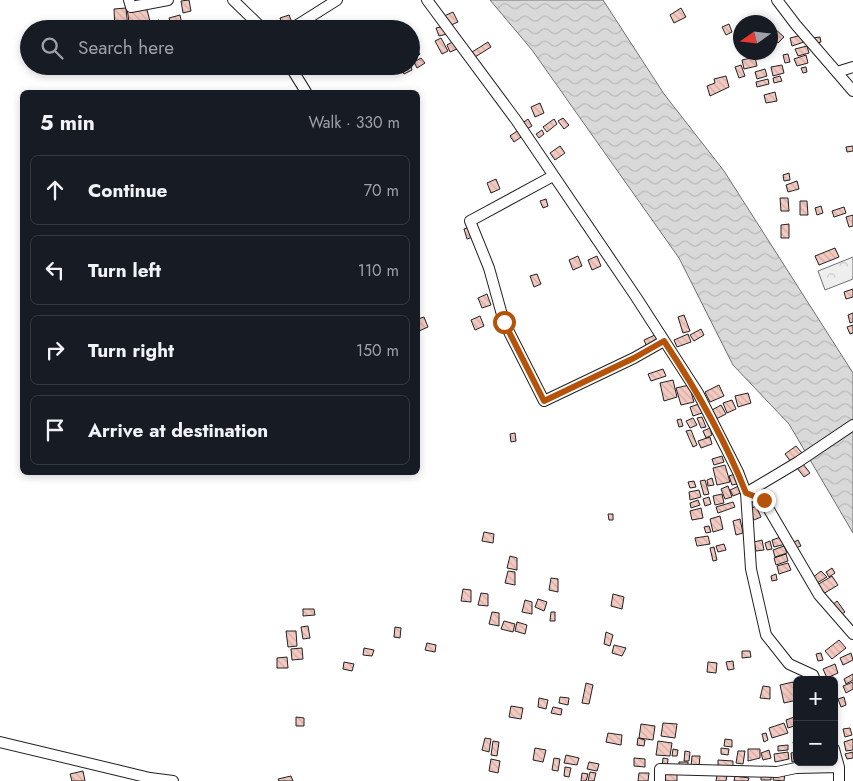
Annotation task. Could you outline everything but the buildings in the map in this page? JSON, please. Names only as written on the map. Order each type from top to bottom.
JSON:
[{"type":"street","points":[[129,0],[131,7],[168,0]]},
{"type":"street","points":[[233,0],[254,20]]},
{"type":"street","points":[[305,20],[337,0]]},
{"type":"street","points":[[427,0],[516,120],[698,393],[738,472],[746,493],[752,569],[766,634],[789,664],[813,676]]},
{"type":"street","points":[[777,0],[853,91]]},
{"type":"street","points":[[837,72],[853,67]]},
{"type":"street","points":[[296,75],[305,90]]},
{"type":"street","points":[[553,176],[470,221],[489,268],[504,322],[544,401],[634,358],[664,341]]},
{"type":"street","points":[[746,493],[798,462],[853,425]]},
{"type":"street","points":[[746,493],[764,500],[819,595],[853,634]]},
{"type":"street","points":[[0,742],[149,779],[172,781]]},
{"type":"street","points":[[838,763],[839,781]]},
{"type":"street","points":[[660,781],[660,769],[777,772],[796,768],[839,767]]},
{"type":"green space","points":[[853,257],[853,279],[825,290],[818,271]]},
{"type":"water","points":[[490,0],[603,0],[664,94],[724,171],[853,373],[853,533],[789,424],[733,365],[679,258],[532,50]]},
{"type":"route","points":[[504,322],[544,401],[634,358],[664,341],[698,393],[738,472],[746,493],[764,500]]}]
